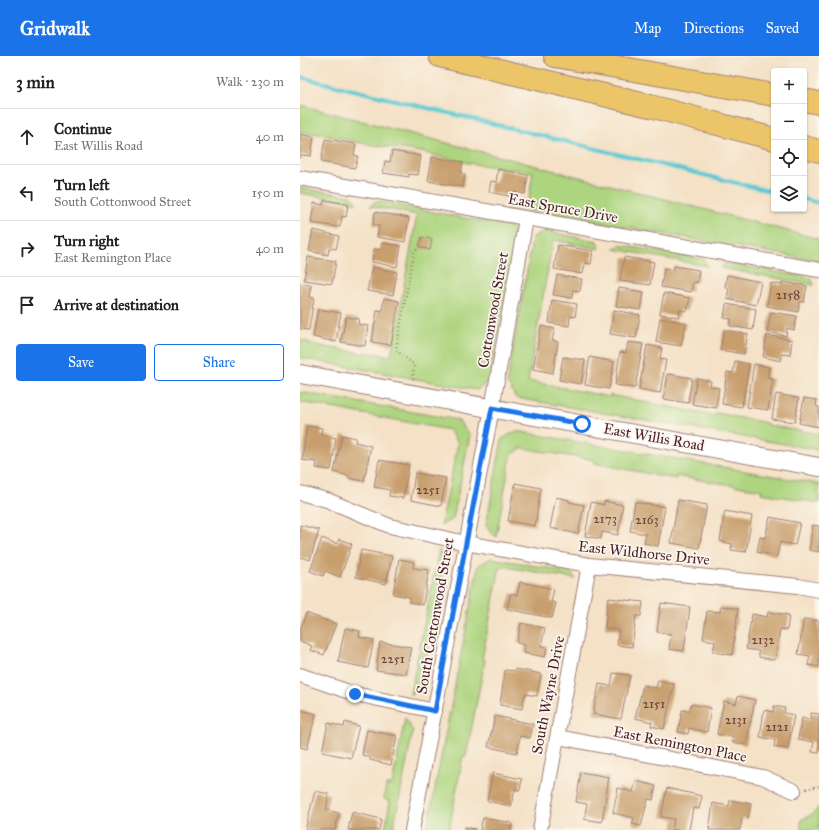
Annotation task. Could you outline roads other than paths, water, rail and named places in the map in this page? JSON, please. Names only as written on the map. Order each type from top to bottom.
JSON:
[{"type":"highway","points":[[440,56],[650,106],[771,138]]},
{"type":"highway","points":[[555,56],[771,94]]},
{"type":"highway","points":[[807,101],[819,103]]},
{"type":"highway","points":[[807,148],[819,151]]},
{"type":"street","name":"East Spruce Drive","points":[[300,178],[819,270]]},
{"type":"street","name":"Cottonwood Street","points":[[492,408],[526,219]]},
{"type":"street","name":"East Willis Road","points":[[300,374],[819,467]]},
{"type":"street","name":"South Cottonwood Street","points":[[412,830],[492,408]]},
{"type":"street","name":"East Wildhorse Drive","points":[[300,493],[326,500],[390,526],[466,543],[589,566],[798,586],[819,590]]},
{"type":"street","name":"South Wayne Drive","points":[[540,830],[589,566]]},
{"type":"street","points":[[300,676],[355,694],[435,711]]},
{"type":"street","name":"East Remington Place","points":[[558,737],[763,777],[794,791]]},
{"type":"waterway","points":[[300,77],[771,191]]},
{"type":"waterway","points":[[807,200],[819,203]]}]
